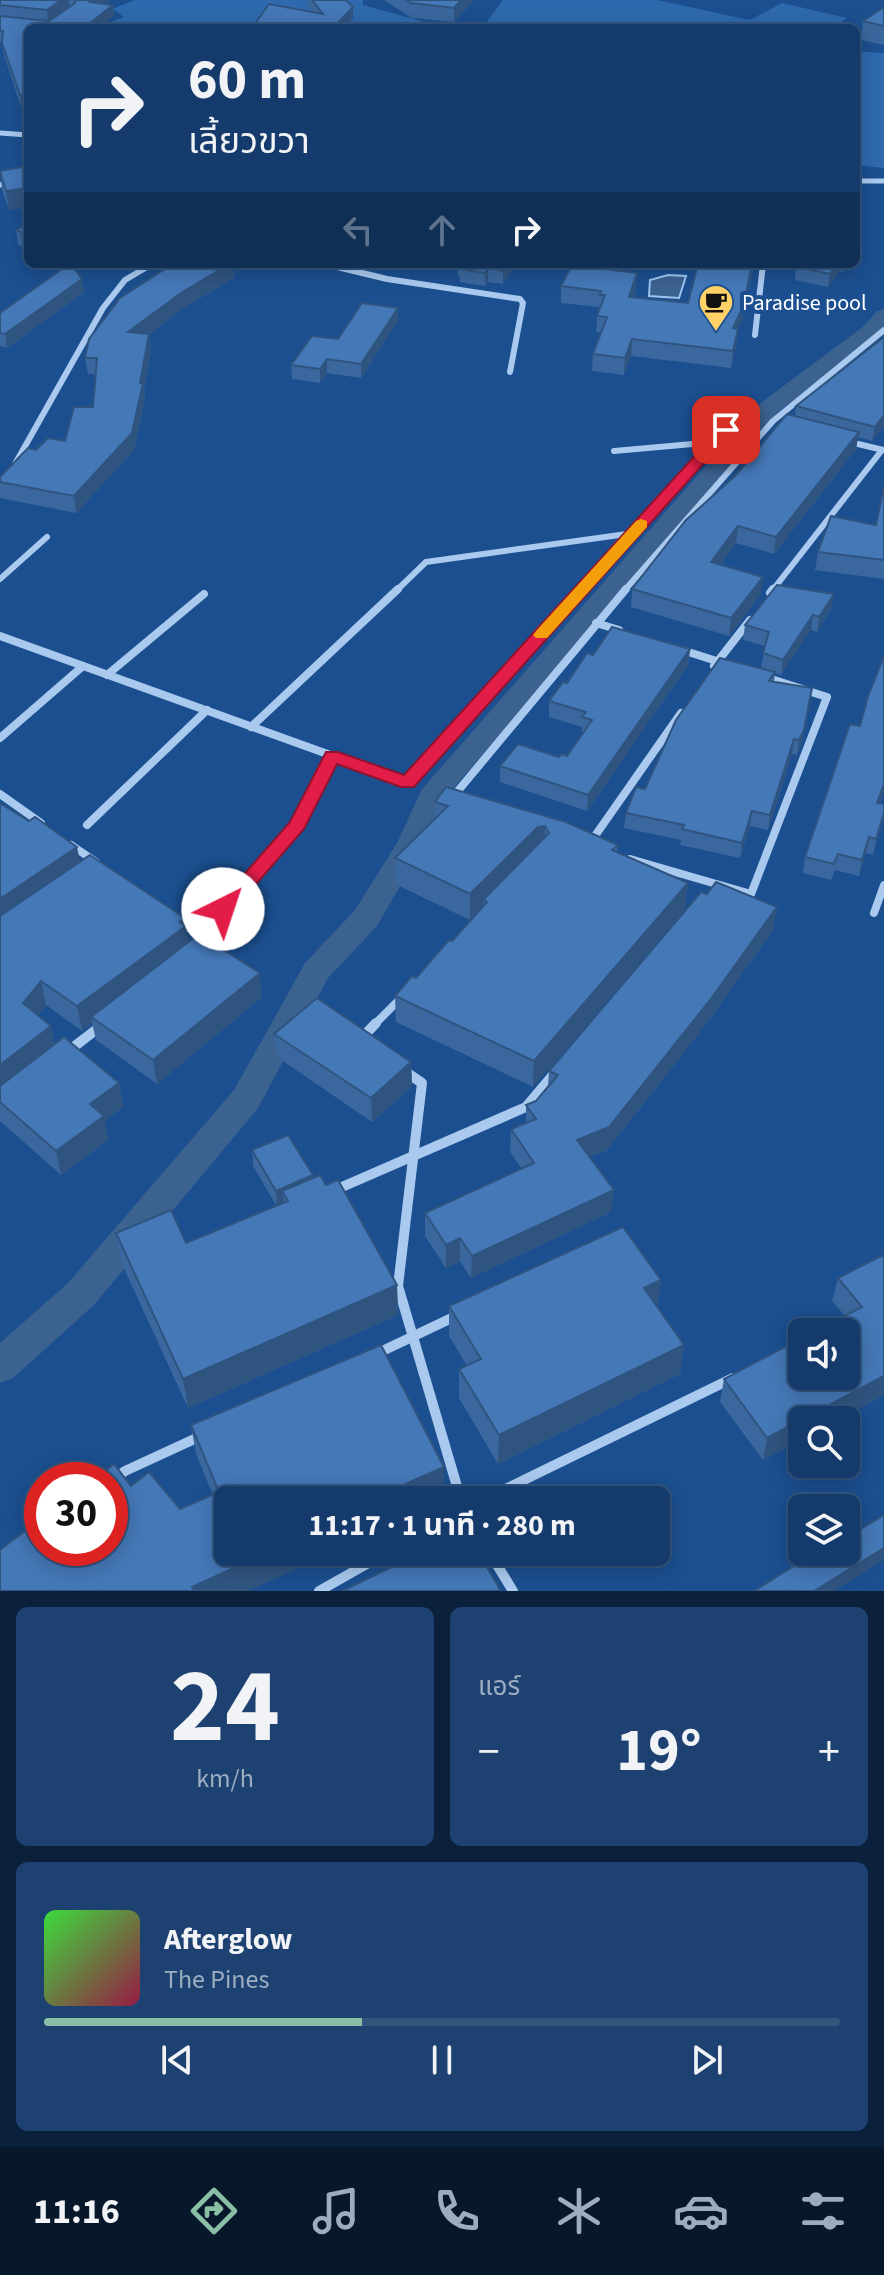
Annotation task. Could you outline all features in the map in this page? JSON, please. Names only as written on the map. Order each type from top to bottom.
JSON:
[{"type":"street","points":[[0,133],[24,135]]},
{"type":"street","points":[[0,185],[24,178]]},
{"type":"street","points":[[860,181],[884,181]]},
{"type":"street","points":[[7,474],[21,456],[103,308],[125,280],[145,268]]},
{"type":"street","points":[[342,268],[387,279],[520,299],[523,303],[510,372]]},
{"type":"street","points":[[755,335],[763,268]]},
{"type":"street","points":[[460,809],[446,805],[596,623],[773,421],[884,330]]},
{"type":"street","points":[[773,421],[786,425]]},
{"type":"street","points":[[0,636],[408,783],[726,430]]},
{"type":"street","points":[[765,599],[883,450],[841,439]]},
{"type":"street","points":[[614,451],[716,442]]},
{"type":"street","points":[[251,727],[426,562],[634,533]]},
{"type":"street","points":[[0,579],[47,537]]},
{"type":"street","points":[[107,675],[204,594]]},
{"type":"street","points":[[708,674],[756,612]]},
{"type":"street","points":[[596,623],[627,632]]},
{"type":"street","points":[[672,647],[731,666]]},
{"type":"street","points":[[0,738],[83,666]]},
{"type":"street","points":[[617,855],[751,894],[827,697],[758,675]]},
{"type":"street","points":[[587,847],[691,699]]},
{"type":"street","points":[[87,825],[207,710]]},
{"type":"street","points":[[223,909],[297,825],[332,756]]},
{"type":"street","points":[[0,794],[51,830]]},
{"type":"street","points":[[63,839],[101,866],[89,875]]},
{"type":"street","points":[[573,842],[602,851]]},
{"type":"street","points":[[874,913],[884,885]]},
{"type":"street","points":[[174,917],[222,951]]},
{"type":"street","points":[[197,952],[210,943]]},
{"type":"street","points":[[359,1040],[412,987]]},
{"type":"street","points":[[62,1056],[111,1019]]},
{"type":"street","points":[[347,1032],[372,1049]]},
{"type":"street","points":[[331,1192],[526,1107],[565,1061]]},
{"type":"street","points":[[397,1066],[422,1083],[398,1286],[457,1486]]},
{"type":"street","points":[[370,1357],[468,1310]]},
{"type":"street","points":[[512,1486],[747,1371]]},
{"type":"street","points":[[128,1470],[211,1431]]},
{"type":"street","points":[[319,1591],[363,1566]]},
{"type":"street","points":[[498,1566],[513,1591]]},
{"type":"shaded area","points":[[135,0],[363,0],[363,5],[432,24],[106,24],[124,17],[112,9]]},
{"type":"shaded area","points":[[503,0],[657,0],[750,20],[782,3],[847,18],[839,24],[485,24]]},
{"type":"shaded area","points":[[860,51],[884,53],[884,168],[860,165]]},
{"type":"shaded area","points":[[668,275],[686,276],[679,298],[649,296],[650,280]]},
{"type":"building","points":[[0,0],[61,0],[47,10],[0,5]]},
{"type":"building","points":[[75,0],[93,0],[90,2],[113,5],[89,24],[24,24],[24,94],[20,95],[2,43],[0,16],[49,21]]},
{"type":"building","points":[[312,0],[346,0],[353,7],[337,24],[255,24],[269,4],[323,14]]},
{"type":"building","points":[[406,0],[461,0],[454,8]]},
{"type":"building","points":[[884,7],[884,26],[863,21]]},
{"type":"building","points":[[24,167],[24,189],[6,191],[0,171]]},
{"type":"building","points":[[63,268],[74,268],[82,279],[5,334],[0,333],[0,313]]},
{"type":"building","points":[[166,268],[222,268],[181,293],[128,332],[149,334],[132,433],[74,496],[0,482],[0,477],[28,448],[36,450],[48,438],[65,441],[74,407],[93,407],[97,358],[85,358],[89,339],[120,298]]},
{"type":"building","points":[[460,268],[488,268],[485,273]]},
{"type":"building","points":[[570,268],[637,273],[629,297],[688,303],[697,268],[751,268],[744,304],[733,328],[738,329],[733,351],[632,339],[625,358],[593,354],[607,317],[597,316],[605,295],[600,295],[601,291],[561,286]]},
{"type":"building","points":[[801,268],[835,268],[830,274]]},
{"type":"building","points":[[362,303],[398,308],[361,364],[327,359],[320,369],[291,365],[312,336],[338,339]]},
{"type":"building","points":[[884,337],[884,415],[875,427],[796,406]]},
{"type":"building","points":[[787,414],[859,432],[776,537],[738,526],[711,562],[763,577],[731,618],[632,589],[686,520],[735,476]]},
{"type":"building","points":[[884,486],[884,560],[818,552],[831,516],[876,525]]},
{"type":"building","points":[[777,585],[834,594],[819,617],[813,615],[783,660],[763,653],[769,632],[745,625]]},
{"type":"building","points":[[612,627],[690,649],[588,795],[500,766],[518,744],[559,757],[561,754],[567,756],[592,720],[582,717],[586,712],[549,701],[563,682],[567,683],[587,653],[593,655]]},
{"type":"building","points":[[884,656],[884,784],[877,803],[884,804],[884,813],[876,839],[869,837],[862,860],[838,854],[834,864],[805,857],[850,724],[860,726]]},
{"type":"building","points":[[720,658],[775,672],[769,681],[812,688],[804,730],[799,740],[794,739],[770,815],[752,811],[742,843],[682,829],[684,825],[626,813],[636,787],[645,789],[676,720]]},
{"type":"building","points":[[446,787],[566,822],[618,845],[612,850],[688,883],[534,1061],[395,996],[412,976],[416,978],[449,940],[452,941],[487,902],[483,900],[549,833],[545,826],[538,827],[470,894],[395,858],[448,806],[435,802]]},
{"type":"building","points":[[0,803],[29,821],[35,817],[77,847],[0,899]]},
{"type":"building","points":[[90,855],[185,918],[180,922],[186,926],[77,1006],[41,981],[23,1003],[51,1026],[0,1065],[0,916]]},
{"type":"building","points":[[716,882],[777,907],[710,1000],[609,1127],[577,1140],[614,1190],[472,1256],[460,1238],[446,1245],[425,1213],[534,1163],[511,1129],[536,1119],[526,1105],[536,1101],[558,1075],[549,1071],[701,892],[707,894]]},
{"type":"building","points":[[199,934],[260,973],[153,1060],[91,1017]]},
{"type":"building","points":[[317,998],[411,1062],[371,1098],[274,1034]]},
{"type":"building","points":[[64,1037],[119,1083],[90,1104],[104,1116],[56,1151],[0,1102],[0,1086]]},
{"type":"building","points":[[288,1135],[313,1175],[276,1191],[252,1150]]},
{"type":"building","points":[[320,1175],[326,1185],[338,1180],[397,1285],[183,1379],[116,1233],[171,1210],[186,1243],[288,1201],[282,1191]]},
{"type":"building","points":[[623,1227],[661,1280],[644,1288],[684,1345],[499,1435],[459,1369],[481,1359],[449,1306]]},
{"type":"building","points":[[881,1256],[884,1258],[884,1376],[860,1389],[860,1318],[841,1318],[862,1307],[838,1278]]},
{"type":"building","points":[[381,1345],[444,1467],[401,1486],[216,1486],[191,1425]]},
{"type":"building","points":[[788,1345],[788,1390],[858,1390],[827,1406],[788,1406],[788,1427],[767,1438],[724,1379]]},
{"type":"building","points":[[149,1472],[180,1509],[214,1494],[214,1566],[238,1566],[192,1587],[195,1591],[0,1591],[0,1550],[24,1532],[24,1566],[128,1566],[128,1482],[131,1486]]},
{"type":"building","points":[[884,1515],[884,1548],[860,1563],[860,1530]]},
{"type":"building","points":[[394,1566],[486,1566],[501,1591],[342,1591]]},
{"type":"building","points":[[794,1566],[855,1566],[814,1591],[754,1591]]},
{"type":"waterway","points":[[0,1366],[81,1294],[246,1099],[316,971],[366,918],[411,843],[432,795],[770,407],[871,330],[884,315]]},
{"type":"slow traffic","points":[[541,635],[641,524]]},
{"type":"place","name":"Paradise pool","points":[[716,333]]},
{"type":"route","points":[[223,909],[297,825],[332,756],[408,783],[726,430]]}]
